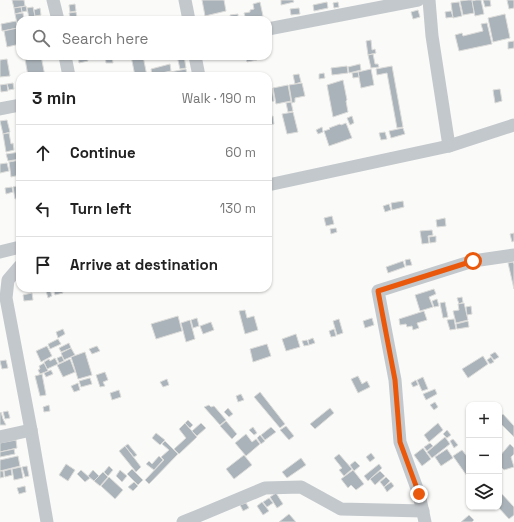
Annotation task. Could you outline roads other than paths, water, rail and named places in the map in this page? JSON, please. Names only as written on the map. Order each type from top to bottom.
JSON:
[{"type":"street","points":[[54,0],[57,16]]},
{"type":"street","points":[[185,0],[188,16]]},
{"type":"street","points":[[272,29],[418,0]]},
{"type":"street","points":[[429,0],[432,36],[449,146]]},
{"type":"street","points":[[66,60],[67,72]]},
{"type":"street","points":[[196,60],[198,72]]},
{"type":"street","points":[[0,109],[16,106]]},
{"type":"street","points":[[272,184],[449,146],[514,125]]},
{"type":"street","points":[[0,252],[16,248]]},
{"type":"street","points":[[183,522],[265,488],[301,486],[341,510],[424,516],[419,494],[400,442],[395,380],[378,291],[473,261],[514,255]]},
{"type":"street","points":[[16,271],[8,280],[6,298],[48,522]]},
{"type":"street","points":[[0,437],[31,430]]}]
